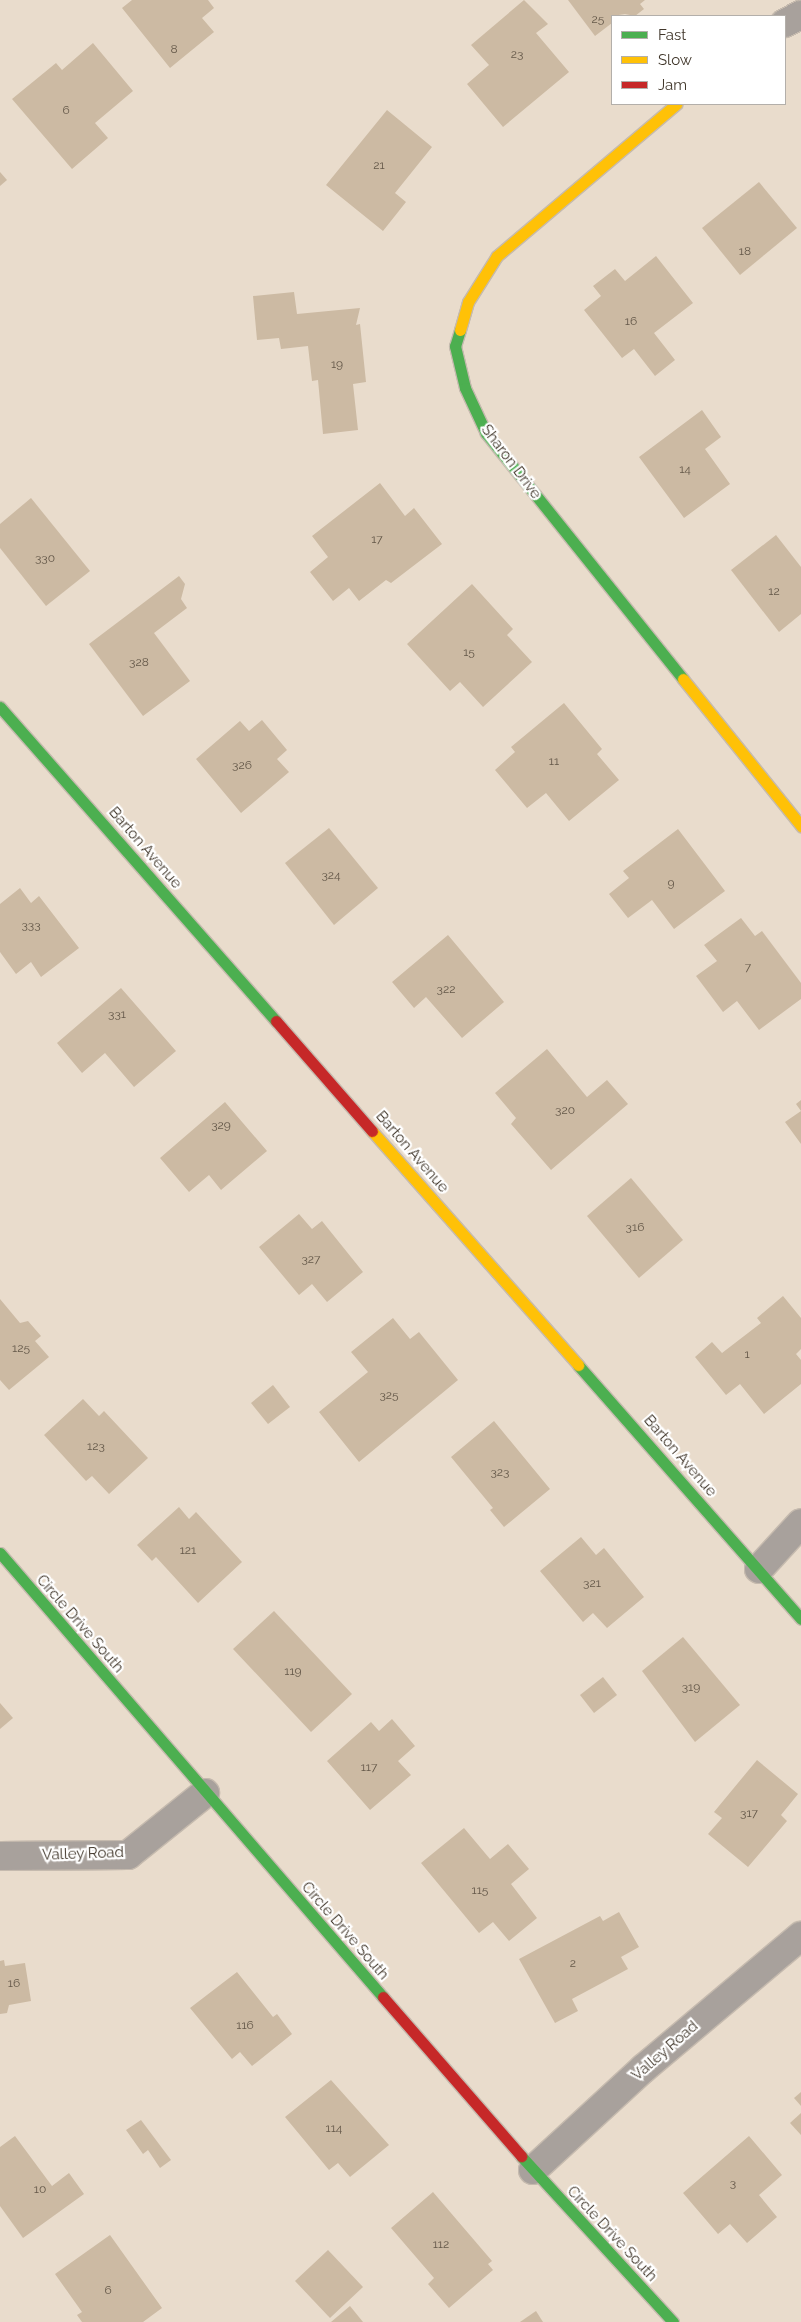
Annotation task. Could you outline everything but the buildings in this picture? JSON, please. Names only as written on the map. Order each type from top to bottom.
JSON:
[{"type":"street","points":[[786,22],[801,15]]},
{"type":"street","name":"Sharon Drive","points":[[675,105],[497,256],[468,302],[455,346],[465,388],[486,433],[801,826]]},
{"type":"street","name":"Barton Avenue","points":[[0,707],[801,1619]]},
{"type":"street","points":[[759,1569],[801,1523]]},
{"type":"street","name":"Circle Drive South","points":[[0,1553],[533,2170],[672,2322]]},
{"type":"street","name":"Valley Road","points":[[0,1856],[128,1854],[205,1792]]},
{"type":"street","name":"Valley Road","points":[[533,2170],[644,2068],[801,1936]]},
{"type":"traffic: fast","points":[[460,330],[455,346],[465,388],[486,433],[683,679]]},
{"type":"traffic: fast","points":[[0,707],[276,1021]]},
{"type":"traffic: fast","points":[[578,1365],[801,1619]]},
{"type":"traffic: fast","points":[[0,1553],[383,1997]]},
{"type":"traffic: fast","points":[[521,2156],[673,2322]]},
{"type":"traffic: slow","points":[[460,330],[468,302],[497,256],[675,105]]},
{"type":"traffic: slow","points":[[683,679],[801,826]]},
{"type":"traffic: slow","points":[[372,1131],[578,1365]]},
{"type":"traffic: jam","points":[[276,1021],[372,1131]]},
{"type":"traffic: jam","points":[[383,1997],[521,2156]]}]
